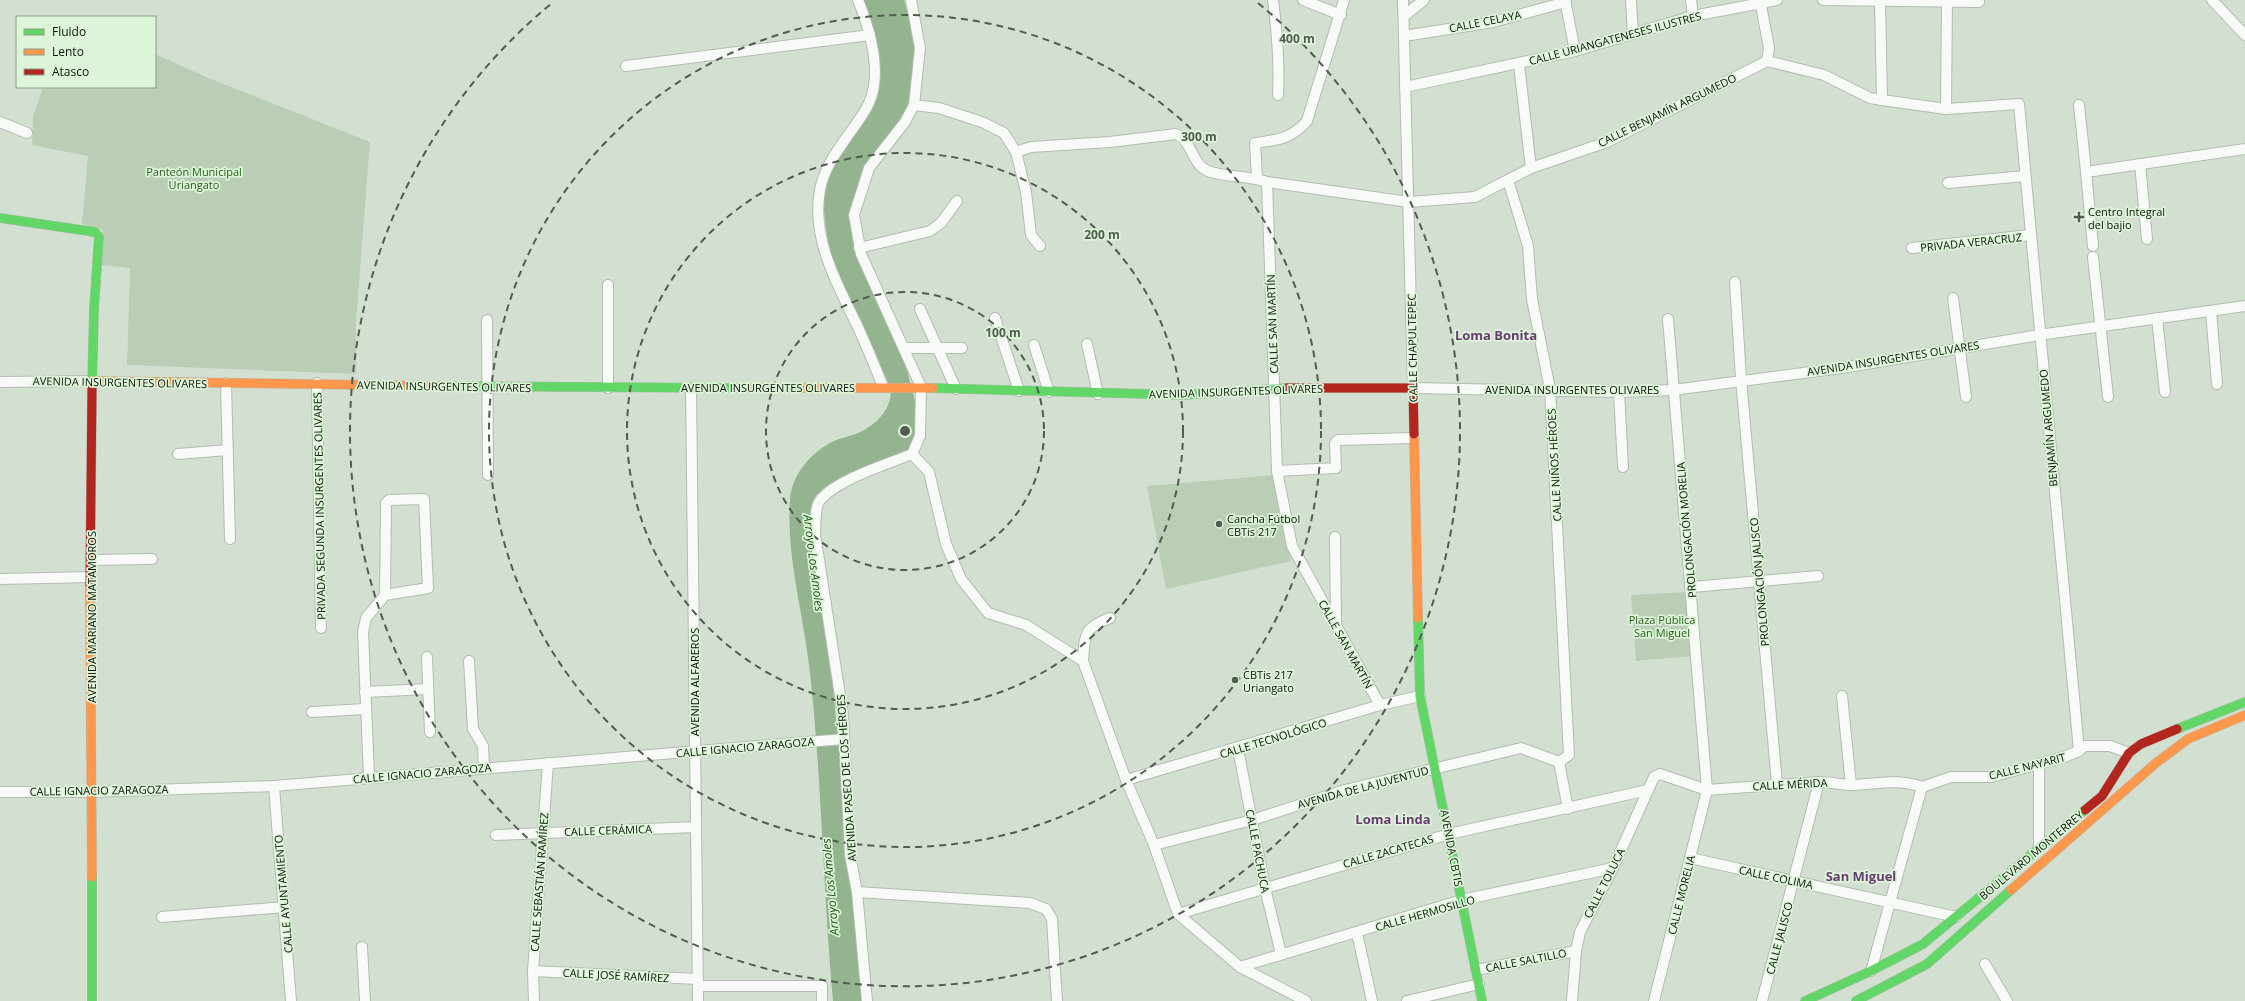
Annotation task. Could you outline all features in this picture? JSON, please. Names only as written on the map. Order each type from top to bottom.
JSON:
[{"type":"street","points":[[858,0],[870,35],[874,78],[872,92],[868,104],[830,162],[820,190],[819,211],[827,260],[886,387]]},
{"type":"street","points":[[911,0],[920,48],[914,105],[904,122],[869,168],[854,216],[859,248],[904,348],[919,387],[920,436],[912,454],[929,472],[946,544],[961,579],[988,613],[1026,625],[1083,662]]},
{"type":"street","points":[[1273,0],[1278,30],[1280,67],[1278,95]]},
{"type":"street","points":[[1303,0],[1341,15]]},
{"type":"street","points":[[1257,178],[1255,143],[1284,139],[1297,132],[1307,121],[1341,15],[1344,0]]},
{"type":"street","name":"CALLE CHAPULTEPEC","points":[[1403,0],[1420,696]]},
{"type":"street","points":[[1404,16],[1424,0]]},
{"type":"street","points":[[1631,0],[1633,34]]},
{"type":"street","points":[[1691,0],[1693,16]]},
{"type":"street","name":"CALLE URIANGATENESES ILUSTRES","points":[[1405,88],[1519,65],[1575,51],[1693,16],[1761,1],[1777,0]]},
{"type":"street","points":[[1823,0],[1979,2]]},
{"type":"street","points":[[2212,0],[2245,35]]},
{"type":"street","points":[[1565,1],[1575,51]]},
{"type":"street","name":"CALLE CELAYA","points":[[1404,36],[1493,22],[1565,1]]},
{"type":"street","points":[[1761,1],[1769,48],[1767,61],[1824,75],[1870,98],[1946,108],[1947,1]]},
{"type":"street","points":[[1880,1],[1882,100]]},
{"type":"street","points":[[626,66],[870,35]]},
{"type":"street","name":"CALLE BENJAMÍN ARGUMEDO","points":[[1016,152],[1031,147],[1110,142],[1176,134],[1182,136],[1201,165],[1208,171],[1257,178],[1267,182],[1409,202],[1475,197],[1532,168],[1607,142],[1767,61]]},
{"type":"street","points":[[1519,65],[1532,168]]},
{"type":"street","name":"BENJAMÍN ARGUMEDO","points":[[1946,108],[2020,104],[2039,335],[2079,751]]},
{"type":"street","points":[[914,105],[939,108],[982,122],[1004,133],[1016,152],[1026,192],[1031,234],[1040,246]]},
{"type":"street","points":[[2080,105],[2093,246]]},
{"type":"street","points":[[0,122],[27,133]]},
{"type":"street","points":[[2086,172],[2245,149]]},
{"type":"street","points":[[2140,164],[2147,238]]},
{"type":"street","points":[[1948,183],[2025,176]]},
{"type":"street","name":"CALLE NIÑOS HÉROES","points":[[1508,180],[1528,246],[1532,299],[1550,390],[1569,755],[1560,762]]},
{"type":"street","name":"CALLE SAN MARTÍN","points":[[1267,182],[1277,471],[1292,546],[1380,705]]},
{"type":"street","points":[[859,248],[930,231],[941,223],[957,201]]},
{"type":"street","name":"AVENIDA MARIANO MATAMOROS","points":[[0,218],[98,233],[90,465],[92,1001]]},
{"type":"street","name":"PRIVADA VERACRUZ","points":[[1912,248],[2030,236]]},
{"type":"street","points":[[2093,257],[2099,326],[2108,397]]},
{"type":"street","name":"PROLONGACIÓN JALISCO","points":[[1735,282],[1741,380],[1777,784]]},
{"type":"street","points":[[608,285],[608,388]]},
{"type":"street","points":[[1953,298],[1966,397]]},
{"type":"street","name":"AVENIDA INSURGENTES OLIVARES","points":[[0,382],[92,381],[317,383],[487,388],[919,387],[1098,394],[1183,395],[1274,388],[1413,388],[1619,392],[1673,390],[1842,368],[2039,335],[2245,306]]},
{"type":"street","points":[[920,309],[956,389]]},
{"type":"street","points":[[2212,311],[2217,384]]},
{"type":"street","points":[[995,318],[1019,391]]},
{"type":"street","points":[[2158,318],[2164,392]]},
{"type":"street","name":"PROLONGACIÓN MORELIA","points":[[1668,319],[1673,390],[1692,587],[1707,790]]},
{"type":"street","points":[[486,320],[488,475]]},
{"type":"street","points":[[1087,344],[1098,394]]},
{"type":"street","points":[[1034,345],[1049,392]]},
{"type":"street","points":[[904,348],[962,348]]},
{"type":"street","points":[[226,383],[230,539]]},
{"type":"street","name":"PRIVADA SEGUNDA INSURGENTES OLIVARES","points":[[317,383],[321,628]]},
{"type":"street","name":"AVENIDA ALFAREROS","points":[[692,388],[694,752],[698,1001]]},
{"type":"street","points":[[1619,392],[1623,467]]},
{"type":"street","points":[[1277,471],[1336,468],[1335,443],[1338,440],[1414,438]]},
{"type":"street","points":[[178,454],[228,450]]},
{"type":"street","name":"AVENIDA PASEO DE LOS HÉROES","points":[[868,1001],[856,892],[850,855],[842,739],[843,715],[815,534],[816,515],[820,499],[843,483],[912,454]]},
{"type":"street","points":[[369,777],[364,692],[363,632],[366,618],[385,595],[386,503],[389,500],[424,499],[428,588],[385,595]]},
{"type":"street","points":[[1334,537],[1336,625]]},
{"type":"street","points":[[91,560],[152,558]]},
{"type":"street","points":[[1692,587],[1818,576]]},
{"type":"street","points":[[0,579],[91,577]]},
{"type":"street","points":[[1110,618],[1094,624],[1087,630],[1083,662],[1126,780],[1154,845],[1178,914],[1240,967],[1306,1001]]},
{"type":"street","points":[[427,657],[430,732]]},
{"type":"street","points":[[469,661],[472,729],[483,746],[484,768]]},
{"type":"street","points":[[364,692],[428,689]]},
{"type":"street","name":"CALLE TECNOLÓGICO","points":[[1126,780],[1238,749],[1380,705],[1420,696]]},
{"type":"street","name":"AVENIDA CBTIS","points":[[1420,696],[1436,767],[1482,1001]]},
{"type":"street","points":[[1842,696],[1851,785]]},
{"type":"street","name":"BOULEVARD MONTERREY","points":[[1806,1001],[1871,971],[1923,944],[2102,796],[2128,756],[2141,744],[2245,702]]},
{"type":"street","points":[[312,712],[365,709]]},
{"type":"street","name":"BOULEVARD MONTERREY","points":[[1856,1001],[1927,964],[2142,776],[2155,755],[2188,739],[2245,715]]},
{"type":"street","name":"CALLE IGNACIO ZARAGOZA","points":[[0,792],[92,792],[274,786],[842,739]]},
{"type":"street","points":[[2141,744],[2155,755]]},
{"type":"street","name":"CALLE NAYARIT","points":[[1922,787],[1951,777],[1992,776],[2079,751],[2084,746],[2110,746],[2128,756]]},
{"type":"street","name":"AVENIDA DE LA JUVENTUD","points":[[1154,845],[1252,820],[1345,790],[1436,767],[1521,748],[1560,762]]},
{"type":"street","name":"CALLE PACHUCA","points":[[1238,749],[1281,954]]},
{"type":"street","points":[[2128,756],[2130,771],[2142,776]]},
{"type":"street","points":[[1560,762],[1568,809]]},
{"type":"street","name":"CALLE SEBASTIÁN RAMÍREZ","points":[[534,1001],[533,971],[548,763]]},
{"type":"street","points":[[2038,764],[2040,848]]},
{"type":"street","name":"CALLE MÉRIDA","points":[[1660,774],[1707,790],[1819,782],[1837,782],[1851,785],[1907,782],[1922,787]]},
{"type":"street","name":"CALLE TOLUCA","points":[[1572,1001],[1576,951],[1580,932],[1612,868],[1654,777],[1660,774]]},
{"type":"street","name":"CALLE JALISCO","points":[[1762,1001],[1819,782]]},
{"type":"street","name":"CALLE AYUNTAMIENTO","points":[[274,786],[285,907],[291,1001]]},
{"type":"street","points":[[1871,971],[1922,787]]},
{"type":"street","name":"CALLE ZACATECAS","points":[[1178,914],[1448,834],[1568,809],[1648,790]]},
{"type":"street","name":"CALLE MORELIA","points":[[1654,1001],[1707,790]]},
{"type":"street","name":"CALLE CERÁMICA","points":[[496,835],[696,827]]},
{"type":"street","name":"CALLE COLIMA","points":[[1690,858],[1956,917]]},
{"type":"street","name":"CALLE HERMOSILLO","points":[[1240,967],[1357,933],[1462,900],[1612,868]]},
{"type":"street","points":[[856,892],[1030,903],[1046,909],[1052,919],[1057,1001]]},
{"type":"street","points":[[162,917],[285,907]]},
{"type":"street","points":[[1357,933],[1372,1001]]},
{"type":"street","points":[[362,947],[365,1001]]},
{"type":"street","name":"CALLE SALTILLO","points":[[1476,970],[1576,951]]},
{"type":"street","points":[[1985,964],[2007,1001]]},
{"type":"street","name":"CALLE JOSÉ RAMÍREZ","points":[[533,971],[698,983],[822,986],[822,1001]]},
{"type":"street","points":[[1413,1000],[1479,984]]},
{"type":"green space","name":"Panteón Municipal Uriangato","points":[[156,54],[206,77],[370,142],[356,322],[356,374],[127,365],[130,268],[101,265],[103,230],[82,224],[88,156],[32,145],[33,116],[43,88],[156,88]]},
{"type":"green space","name":"Cancha Fútbol CBTis 217","points":[[1276,475],[1291,561],[1166,589],[1147,486]]},
{"type":"green space","name":"Plaza Pública San Miguel","points":[[1687,592],[1693,656],[1636,661],[1631,595]]},
{"type":"water","name":"Arroyo Los Amoles","points":[[863,0],[904,0],[917,44],[916,69],[909,102],[903,116],[867,163],[850,216],[901,347],[917,409],[917,434],[909,451],[842,481],[816,495],[811,513],[812,531],[830,658],[843,791],[847,853],[864,1001],[833,1001],[814,714],[807,651],[793,565],[789,522],[791,491],[794,482],[804,465],[811,457],[826,445],[859,433],[877,421],[888,405],[891,393],[890,386],[830,258],[823,204],[828,179],[837,160],[877,94],[880,79],[877,43],[872,22]]},
{"type":"traffic: fast","points":[[0,218],[95,232],[99,237],[94,309],[92,389]]},
{"type":"traffic: fast","points":[[439,386],[740,388]]},
{"type":"traffic: fast","points":[[933,388],[1183,395],[1287,388]]},
{"type":"traffic: fast","points":[[1418,618],[1420,696],[1482,1001]]},
{"type":"traffic: fast","points":[[2177,729],[2245,702]]},
{"type":"traffic: fast","points":[[1805,1001],[1871,971],[1923,944],[2085,810]]},
{"type":"traffic: fast","points":[[92,877],[92,1001]]},
{"type":"traffic: fast","points":[[1856,1001],[1927,964],[2011,890]]},
{"type":"traffic: slow","points":[[92,381],[439,386]]},
{"type":"traffic: slow","points":[[740,388],[933,388]]},
{"type":"traffic: slow","points":[[1414,434],[1418,618]]},
{"type":"traffic: slow","points":[[90,585],[92,877]]},
{"type":"traffic: slow","points":[[2011,890],[2156,763],[2188,739],[2245,715]]},
{"type":"traffic: jam","points":[[1287,388],[1413,388],[1414,434]]},
{"type":"traffic: jam","points":[[90,585],[92,389]]},
{"type":"traffic: jam","points":[[2085,810],[2102,796],[2129,753],[2141,744],[2177,729]]},
{"type":"place","name":"Centro Integral del bajio","points":[[2079,217]]},
{"type":"place","name":"Cancha Fútbol CBTis 217","points":[[1219,524]]},
{"type":"place","name":"CBTis 217 Uriangato","points":[[1235,680]]},
{"type":"district","name":"Loma Bonita","points":[[1496,335]]},
{"type":"district","name":"Loma Linda","points":[[1393,819]]},
{"type":"district","name":"San Miguel","points":[[1861,876]]}]
